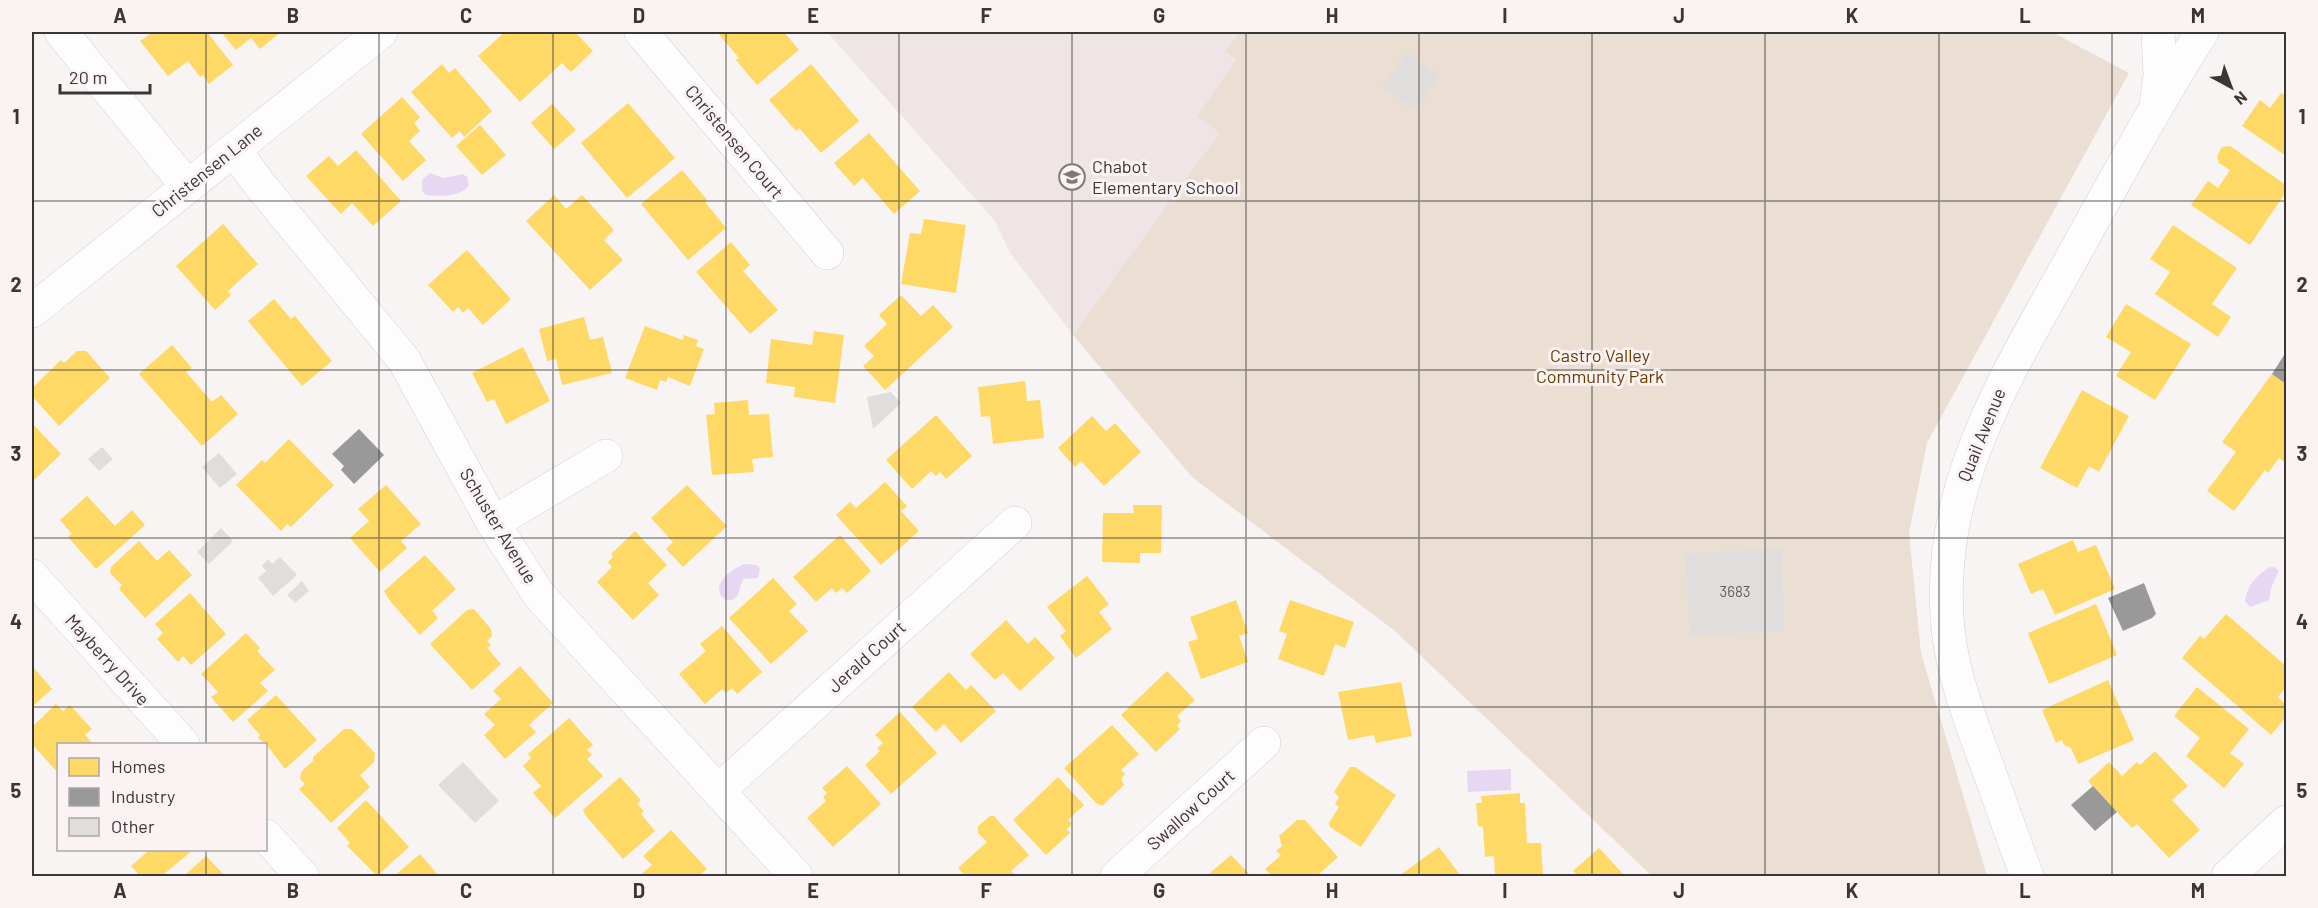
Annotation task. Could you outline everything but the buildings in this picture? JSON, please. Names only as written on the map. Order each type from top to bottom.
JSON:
[{"type":"street","points":[[61,32],[188,187]]},
{"type":"street","name":"Christensen Lane","points":[[32,311],[381,32]]},
{"type":"street","name":"Christensen Court","points":[[640,32],[827,254]]},
{"type":"street","points":[[2156,106],[2160,75],[2158,32]]},
{"type":"street","name":"Quail Avenue","points":[[2027,876],[1968,713],[1950,644],[1947,570],[1952,529],[1965,473],[1988,412],[2156,106],[2202,32]]},
{"type":"street","name":"Schuster Avenue","points":[[234,150],[404,360],[493,523],[539,595],[796,876]]},
{"type":"street","points":[[493,523],[606,456]]},
{"type":"street","name":"Jerald Court","points":[[718,790],[1015,523]]},
{"type":"street","name":"Mayberry Drive","points":[[32,576],[182,743]]},
{"type":"street","name":"Swallow Court","points":[[1117,876],[1264,743]]},
{"type":"street","points":[[2228,876],[2286,822]]},
{"type":"street","points":[[267,837],[302,876]]},
{"type":"shaded area","name":"Chabot Elementary School","points":[[827,32],[1239,32],[1225,51],[1237,60],[1197,116],[1219,133],[1073,335],[1010,253],[995,221]]},
{"type":"shaded area","points":[[430,173],[444,178],[463,174],[467,177],[469,185],[455,194],[426,195],[422,191],[422,180]]},
{"type":"shaded area","points":[[744,564],[757,565],[760,569],[758,578],[744,579],[737,596],[733,599],[726,599],[720,594],[721,582],[728,573]]},
{"type":"shaded area","points":[[2270,567],[2279,571],[2271,588],[2269,600],[2250,607],[2245,601],[2250,585]]},
{"type":"shaded area","points":[[1511,769],[1511,790],[1468,792],[1467,771]]},
{"type":"green space","name":"Castro Valley Community Park","points":[[1239,32],[2052,32],[2129,73],[1927,443],[1909,533],[1921,653],[1987,876],[1652,876],[1395,631],[1192,477],[1073,335],[1219,133],[1197,116],[1236,60],[1225,51]]},
{"type":"place","name":"Chabot Elementary School","points":[[1072,177]]}]
